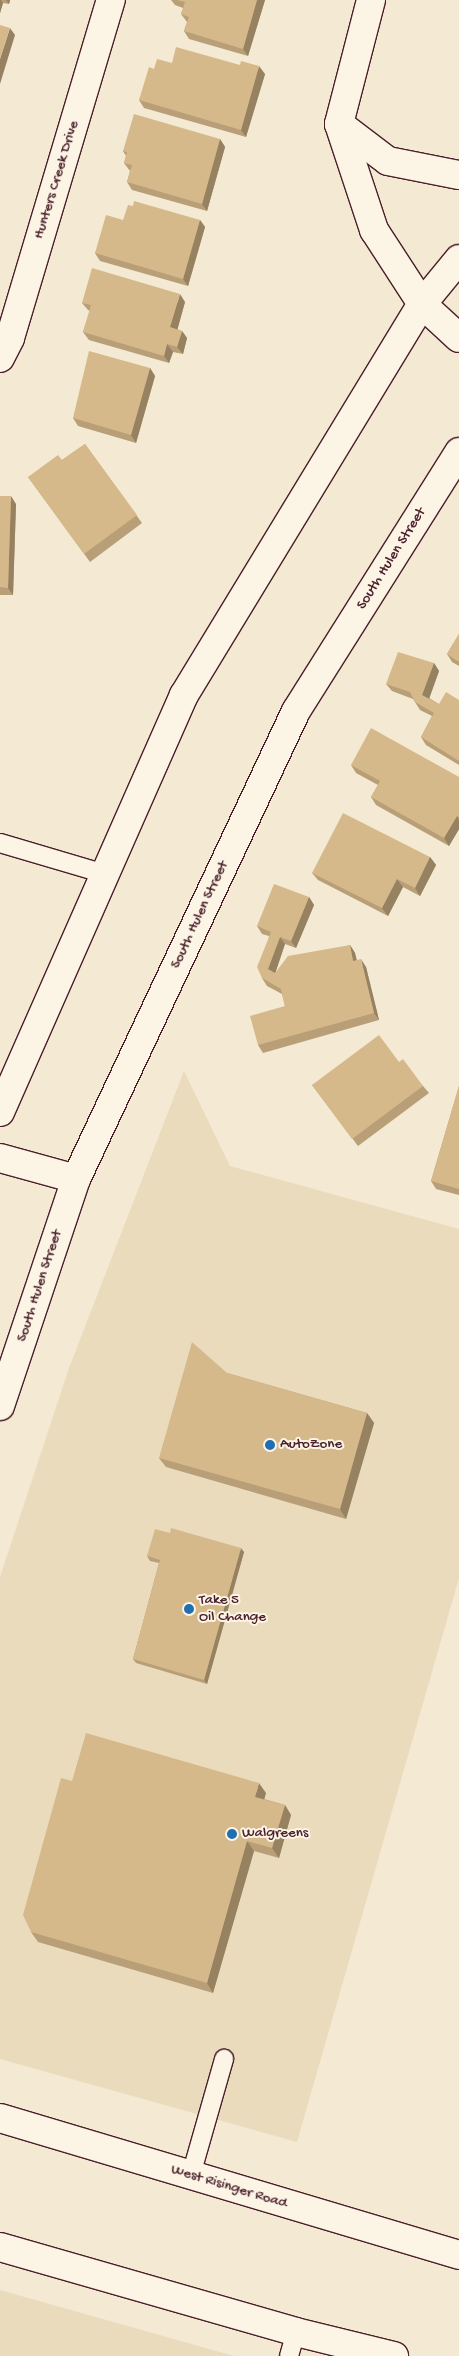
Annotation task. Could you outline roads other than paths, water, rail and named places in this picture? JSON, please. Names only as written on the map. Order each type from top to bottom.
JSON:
[{"type":"main road","name":"Hunters Creek Drive","points":[[0,358],[10,338],[111,0]]},
{"type":"main road","points":[[371,0],[339,124],[374,230],[422,304],[459,338]]},
{"type":"main road","points":[[339,124],[388,161],[459,174]]},
{"type":"main road","points":[[0,1112],[184,696],[422,304],[459,259]]},
{"type":"main road","name":"South Hulen Street","points":[[0,1406],[76,1179],[296,711],[459,452]]},
{"type":"main road","points":[[0,1158],[76,1179]]},
{"type":"main road","points":[[0,2103],[100,2148]]},
{"type":"main road","name":"West Risinger Road","points":[[0,2118],[459,2255]]},
{"type":"main road","points":[[0,2247],[292,2344],[394,2356]]},
{"type":"lane","points":[[0,843],[105,874]]},
{"type":"lane","points":[[191,2175],[224,2059]]},
{"type":"place","name":"AutoZone","points":[[270,1445]]},
{"type":"place","name":"Take 5 Oil Change","points":[[189,1609]]},
{"type":"place","name":"Walgreens","points":[[232,1834]]}]
